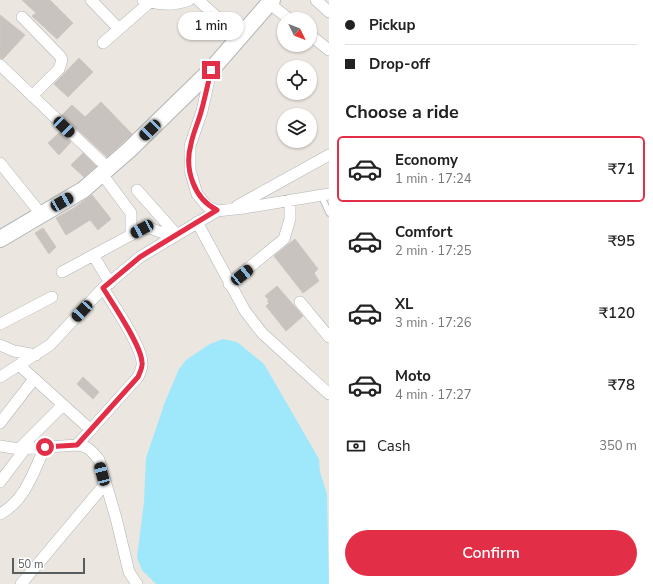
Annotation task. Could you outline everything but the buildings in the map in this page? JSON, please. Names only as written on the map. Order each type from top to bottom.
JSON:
[{"type":"street","points":[[91,0],[119,29]]},
{"type":"street","points":[[103,43],[147,1],[161,5],[189,0]]},
{"type":"street","points":[[198,0],[239,37]]},
{"type":"street","points":[[316,0],[329,12]]},
{"type":"street","points":[[0,239],[83,190],[129,150],[211,70],[270,2],[281,12]]},
{"type":"street","points":[[22,17],[60,56],[62,60],[59,69],[32,96]]},
{"type":"street","points":[[317,41],[329,50]]},
{"type":"street","points":[[0,65],[105,171],[131,213],[130,235]]},
{"type":"street","points":[[211,70],[202,110],[190,146],[190,170],[197,194],[207,206],[217,210],[232,209],[325,194]]},
{"type":"street","points":[[232,209],[329,154]]},
{"type":"street","points":[[0,163],[41,214]]},
{"type":"street","points":[[137,190],[174,236]]},
{"type":"street","points":[[229,284],[284,239],[290,219],[290,200]]},
{"type":"street","points":[[0,377],[36,356],[63,333],[107,285],[140,257],[217,210]]},
{"type":"street","points":[[197,222],[229,284],[245,311],[262,333],[327,388]]},
{"type":"street","points":[[62,272],[142,229],[150,228],[174,236]]},
{"type":"street","points":[[77,445],[138,377],[142,362],[137,348],[93,255]]},
{"type":"street","points":[[0,324],[52,297]]},
{"type":"street","points":[[300,302],[329,337]]},
{"type":"street","points":[[0,345],[14,351],[36,356]]},
{"type":"street","points":[[19,366],[91,430]]},
{"type":"street","points":[[0,423],[34,379]]},
{"type":"street","points":[[0,482],[22,449],[63,405]]},
{"type":"street","points":[[0,446],[22,449],[77,445],[85,446],[96,456],[132,584]]},
{"type":"street","points":[[0,514],[18,501],[28,484],[45,447]]},
{"type":"street","points":[[21,584],[105,484]]},
{"type":"street","points":[[129,572],[137,584]]},
{"type":"lane","points":[[325,194],[329,213]]},
{"type":"water","points":[[223,339],[237,342],[264,364],[319,459],[320,472],[327,494],[329,584],[156,584],[142,570],[137,558],[144,502],[146,458],[165,402],[179,369],[186,360],[210,344]]},
{"type":"route","points":[[45,447],[77,445],[138,377],[142,370],[142,362],[137,348],[103,288],[140,257],[217,210],[207,206],[197,194],[190,170],[190,146],[202,110],[211,70]]}]
